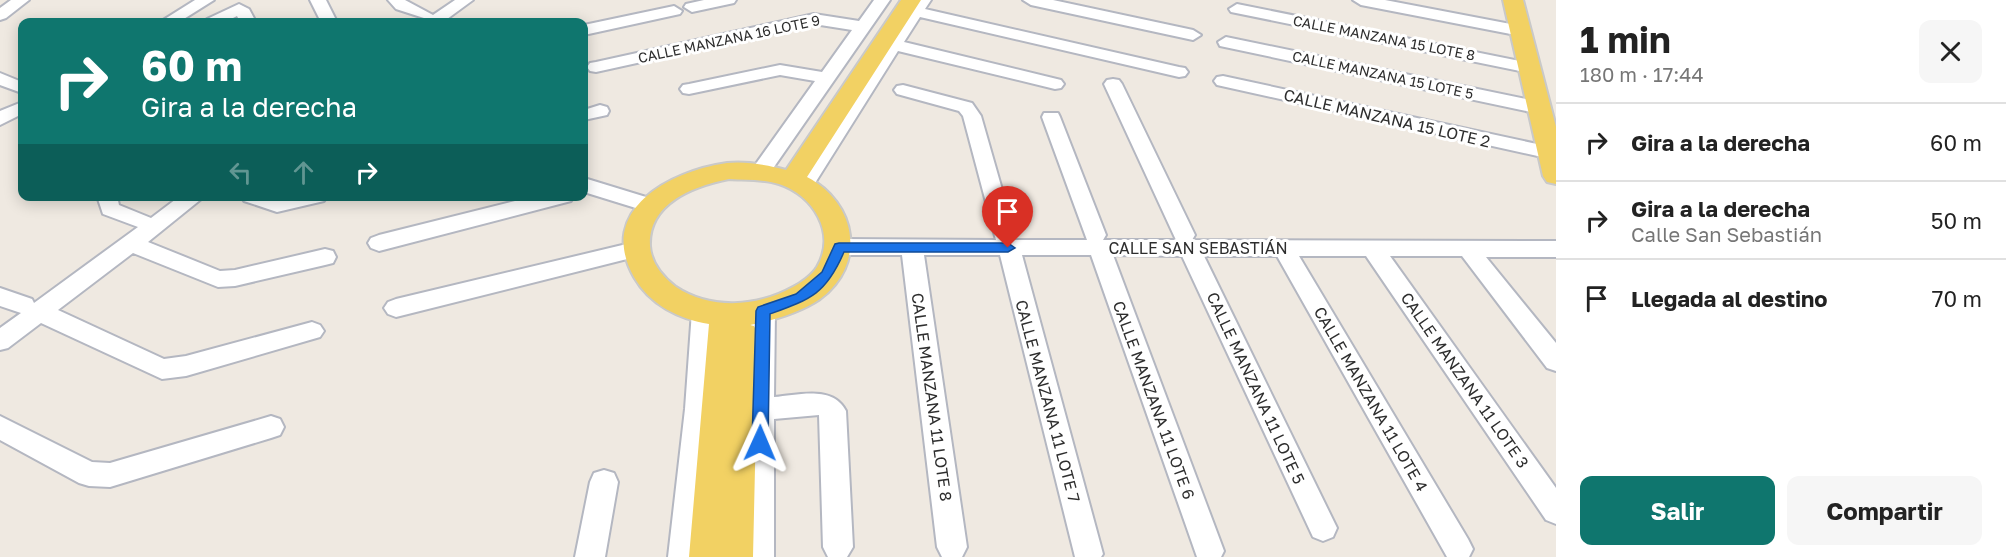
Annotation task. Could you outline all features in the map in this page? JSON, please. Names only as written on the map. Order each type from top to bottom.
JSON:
[{"type":"main road","points":[[1513,0],[1530,68],[1548,111]]},
{"type":"main road","points":[[1526,0],[1548,111],[1551,153],[1556,176]]},
{"type":"main road","points":[[783,178],[912,3]]},
{"type":"main road","points":[[729,171],[783,178],[829,207],[840,242],[828,274],[801,297],[734,313],[670,299],[645,276],[635,250],[637,233],[647,211],[673,189],[699,177],[729,171]]},
{"type":"main road","points":[[708,557],[734,313]]},
{"type":"main road","points":[[734,313],[734,557]]},
{"type":"street","points":[[0,15],[21,0]]},
{"type":"street","points":[[175,18],[206,0]]},
{"type":"street","points":[[318,0],[327,18]]},
{"type":"street","points":[[396,0],[421,18]]},
{"type":"street","points":[[426,18],[446,0]]},
{"type":"street","points":[[428,18],[465,0]]},
{"type":"street","points":[[692,7],[728,0]]},
{"type":"street","points":[[783,178],[826,78],[882,0]]},
{"type":"street","points":[[1031,0],[1193,35]]},
{"type":"street","points":[[1361,0],[1521,31]]},
{"type":"street","points":[[783,178],[894,45],[912,3],[1179,72]]},
{"type":"street","points":[[221,18],[239,9],[246,18]]},
{"type":"street","name":"CALLE MANZANA 15 LOTE 8","points":[[1237,9],[1530,68]]},
{"type":"street","points":[[588,29],[674,11]]},
{"type":"street","name":"CALLE MANZANA 16 LOTE 9","points":[[596,67],[814,19],[827,19],[863,27]]},
{"type":"street","name":"CALLE MANZANA 15 LOTE 5","points":[[1226,42],[1548,111]]},
{"type":"street","points":[[894,45],[1055,84]]},
{"type":"street","points":[[689,89],[780,70],[826,78]]},
{"type":"street","points":[[0,78],[18,86]]},
{"type":"street","name":"CALLE MANZANA 15 LOTE 2","points":[[1223,81],[1551,153]]},
{"type":"street","name":"CALLE MANZANA 11 LOTE 5","points":[[1113,84],[1323,528]]},
{"type":"street","name":"CALLE MANZANA 11 LOTE 7","points":[[903,90],[966,107],[972,116],[1088,554]]},
{"type":"street","points":[[0,120],[18,109]]},
{"type":"street","name":"CALLE MANZANA 11 LOTE 6","points":[[1052,117],[1209,551]]},
{"type":"street","points":[[588,187],[647,211]]},
{"type":"street","points":[[588,199],[647,211]]},
{"type":"street","points":[[108,201],[110,209],[142,221]]},
{"type":"street","points":[[0,341],[31,309],[168,201]]},
{"type":"street","points":[[0,322],[31,309],[131,244],[188,201]]},
{"type":"street","points":[[266,201],[277,205],[295,201]]},
{"type":"street","points":[[379,243],[544,201]]},
{"type":"street","name":"CALLE SAN SEBASTIÁN","points":[[840,242],[1186,242],[1556,237]]},
{"type":"street","name":"CALLE SAN SEBASTIÁN","points":[[840,242],[912,248],[1006,241]]},
{"type":"street","name":"CALLE SAN SEBASTIÁN","points":[[1186,242],[1283,249],[1556,249]]},
{"type":"street","points":[[131,244],[218,279],[235,278],[325,257]]},
{"type":"street","name":"CALLE MANZANA 11 LOTE 8","points":[[912,248],[952,547]]},
{"type":"street","name":"CALLE MANZANA 11 LOTE 4","points":[[1283,249],[1458,549]]},
{"type":"street","name":"CALLE MANZANA 11 LOTE 3","points":[[1373,249],[1556,511]]},
{"type":"street","points":[[1468,249],[1556,361]]},
{"type":"street","points":[[396,308],[635,250]]},
{"type":"street","points":[[0,297],[162,369],[186,366],[312,331]]},
{"type":"street","points":[[734,313],[760,409],[759,557]]},
{"type":"street","points":[[683,557],[698,409],[734,313]]},
{"type":"street","points":[[760,409],[823,404],[833,411],[838,547]]},
{"type":"street","points":[[0,427],[89,474],[99,476],[110,475],[271,427]]},
{"type":"street","points":[[590,557],[604,482]]},
{"type":"route","points":[[760,443],[763,311],[801,297],[828,274],[839,247],[1008,248]]}]
